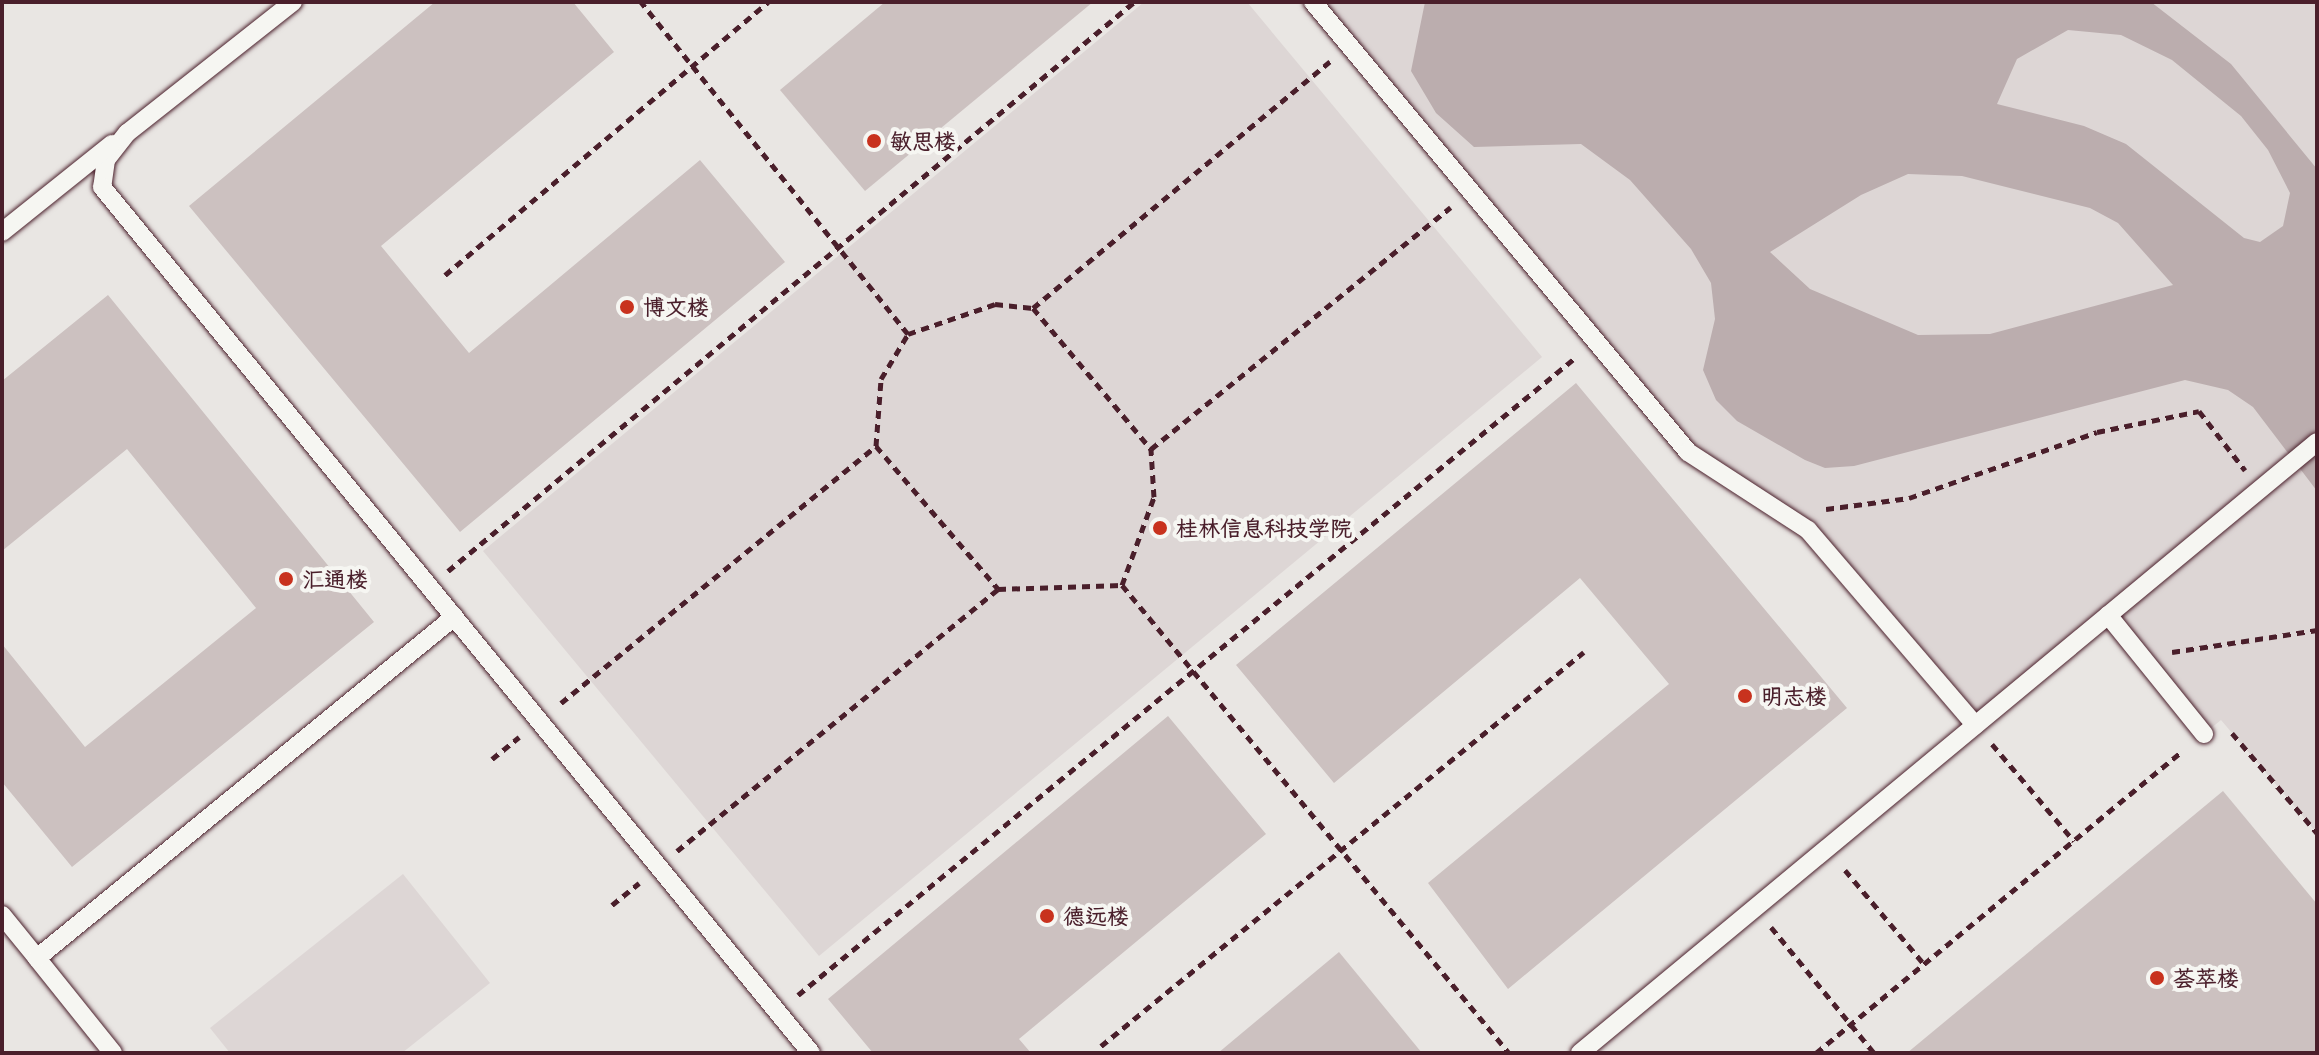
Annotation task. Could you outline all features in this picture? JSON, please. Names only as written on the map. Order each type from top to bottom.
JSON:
[{"type":"lane","points":[[2,232],[293,2]]},
{"type":"lane","points":[[1313,2],[1688,452],[1808,530],[1975,725]]},
{"type":"lane","points":[[127,133],[106,160],[101,182],[107,195],[811,1053]]},
{"type":"lane","points":[[1580,1053],[2317,442]]},
{"type":"lane","points":[[2108,615],[2204,734]]},
{"type":"lane","points":[[37,958],[454,617]]},
{"type":"lane","points":[[2,915],[113,1053]]},
{"type":"path","points":[[641,2],[908,334]]},
{"type":"path","points":[[445,275],[768,2]]},
{"type":"path","points":[[430,587],[1134,2]]},
{"type":"path","points":[[1033,308],[1349,45]]},
{"type":"path","points":[[1151,449],[1471,191]]},
{"type":"path","points":[[998,589],[876,446],[881,379],[908,334],[995,304],[1033,308],[1151,449],[1154,497],[1122,585]]},
{"type":"path","points":[[777,1012],[1595,341]]},
{"type":"path","points":[[1785,515],[1909,498],[2097,432],[2199,411],[2260,489]]},
{"type":"path","points":[[492,759],[876,446]]},
{"type":"path","points":[[1122,585],[1509,1053]]},
{"type":"path","points":[[612,905],[998,589],[1122,585]]},
{"type":"path","points":[[2141,657],[2317,630]]},
{"type":"path","points":[[1101,1046],[1584,652]]},
{"type":"path","points":[[1816,1053],[2221,720],[2317,833]]},
{"type":"path","points":[[1975,725],[2074,841]]},
{"type":"path","points":[[1827,849],[1924,964]]},
{"type":"path","points":[[1755,908],[1874,1053]]},
{"type":"shaded area","name":"桂林信息科技学院","points":[[2,2],[2317,2],[2317,1053],[2,1053]]},
{"type":"shaded area","points":[[1144,2],[1247,2],[1542,357],[819,956],[483,551]]},
{"type":"shaded area","points":[[1313,2],[2317,2],[2317,833],[2221,720],[2204,734],[2108,615],[1975,725],[1808,530],[1688,452]]},
{"type":"shaded area","points":[[1425,2],[2151,2],[2231,64],[2317,169],[2317,491],[2253,407],[2228,390],[2185,380],[1854,466],[1825,468],[1805,460],[1737,421],[1716,400],[1703,370],[1715,319],[1711,283],[1691,249],[1630,180],[1581,144],[1474,147],[1436,113],[1411,71]],"holes":[[[2068,30],[2121,35],[2172,60],[2241,116],[2268,150],[2290,193],[2283,226],[2260,242],[2244,238],[2126,144],[2084,126],[1997,104],[2017,59]],[[1908,174],[1962,176],[2090,208],[2118,223],[2173,285],[1990,334],[1918,335],[1810,289],[1770,252],[1861,195]]]},
{"type":"shaded area","points":[[403,874],[490,983],[402,1053],[230,1053],[210,1028]]},
{"type":"building","name":"博文楼","points":[[435,2],[573,2],[614,52],[381,246],[469,353],[700,160],[785,262],[460,532],[189,206]]},
{"type":"building","name":"敏思楼","points":[[885,2],[1093,2],[865,191],[780,90]]},
{"type":"building","name":"汇通楼","points":[[108,295],[374,622],[72,867],[2,782],[2,644],[85,747],[256,608],[127,449],[2,551],[2,381]]},
{"type":"building","name":"明志楼","points":[[1576,383],[1847,708],[1508,989],[1428,883],[1669,684],[1580,578],[1334,783],[1236,665]]},
{"type":"building","name":"德远楼","points":[[1168,716],[1266,834],[1019,1039],[1031,1053],[873,1053],[828,999]]},
{"type":"building","name":"荟萃楼","points":[[2223,791],[2317,904],[2317,1053],[1907,1053]]},
{"type":"building","points":[[1339,952],[1422,1053],[1218,1053]]},
{"type":"place","name":"敏思楼","points":[[874,141]]},
{"type":"place","name":"博文楼","points":[[627,307]]},
{"type":"place","name":"桂林信息科技学院","points":[[1160,528]]},
{"type":"place","name":"汇通楼","points":[[286,579]]},
{"type":"place","name":"明志楼","points":[[1745,696]]},
{"type":"place","name":"德远楼","points":[[1047,916]]},
{"type":"place","name":"荟萃楼","points":[[2157,978]]}]
